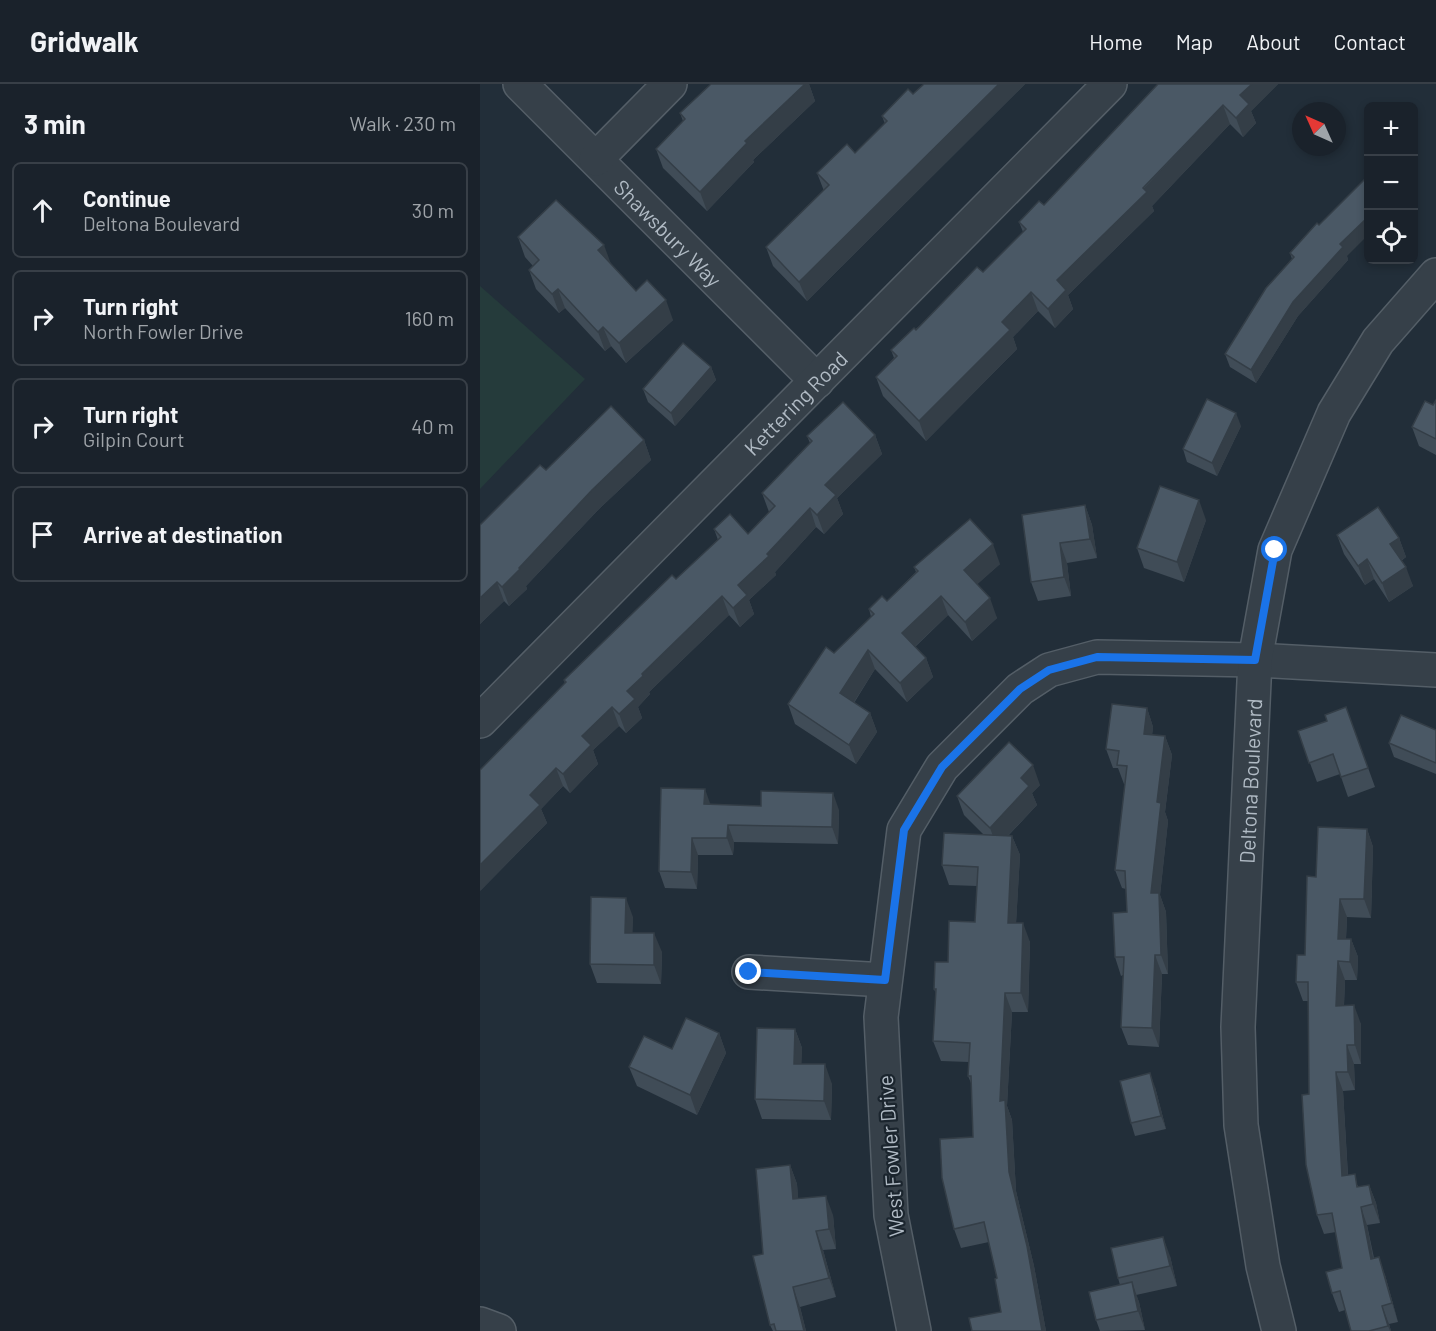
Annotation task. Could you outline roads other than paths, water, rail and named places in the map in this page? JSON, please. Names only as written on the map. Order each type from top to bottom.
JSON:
[{"type":"street","name":"Shawsbury Way","points":[[520,84],[817,381]]},
{"type":"street","points":[[596,159],[670,84]]},
{"type":"street","name":"Kettering Road","points":[[480,721],[1110,84]]},
{"type":"street","name":"Deltona Boulevard","points":[[1279,1331],[1263,1266],[1241,1125],[1238,1027],[1255,660],[1275,550],[1334,413],[1378,341],[1436,275]]},
{"type":"street","name":"West Fowler Drive","points":[[914,1331],[891,1215],[880,1017],[904,830],[942,767],[1020,689],[1049,670],[1097,657],[1255,660],[1436,670]]},
{"type":"street","points":[[749,972],[885,980]]},
{"type":"street","points":[[480,1324],[499,1331]]}]
